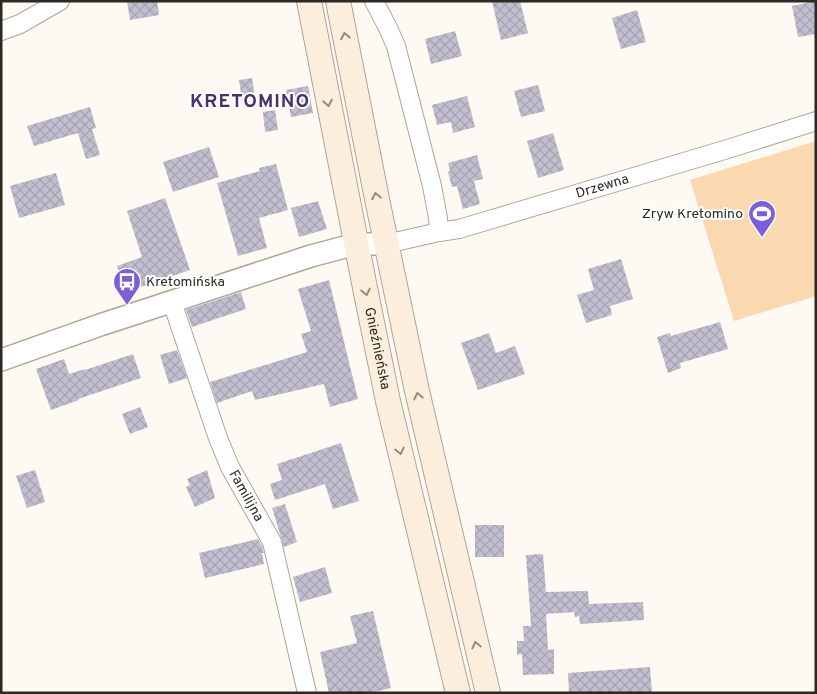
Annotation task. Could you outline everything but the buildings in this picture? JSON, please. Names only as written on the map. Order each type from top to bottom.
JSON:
[{"type":"main road","name":"Gnieźnieńska","points":[[309,1],[386,392],[458,693]]},
{"type":"main road","points":[[338,1],[426,435],[488,693]]},
{"type":"street","points":[[1,31],[20,24],[60,1]]},
{"type":"street","points":[[374,1],[396,46],[430,176],[437,210],[439,232]]},
{"type":"street","name":"Drzewna","points":[[386,244],[459,229],[816,121]]},
{"type":"street","points":[[1,360],[100,325],[311,256],[356,244],[386,244]]},
{"type":"street","name":"Familijna","points":[[172,302],[218,438],[230,467],[272,542],[307,693]]},
{"type":"shaded area","name":"Zryw Kretomino","points":[[816,141],[816,296],[734,321],[690,180]]},
{"type":"place","name":"Zryw Kretomino","points":[[762,238]]},
{"type":"place","name":"Kretomińska","points":[[127,306]]},
{"type":"district","name":"KRETOMINO","points":[[250,102]]}]
